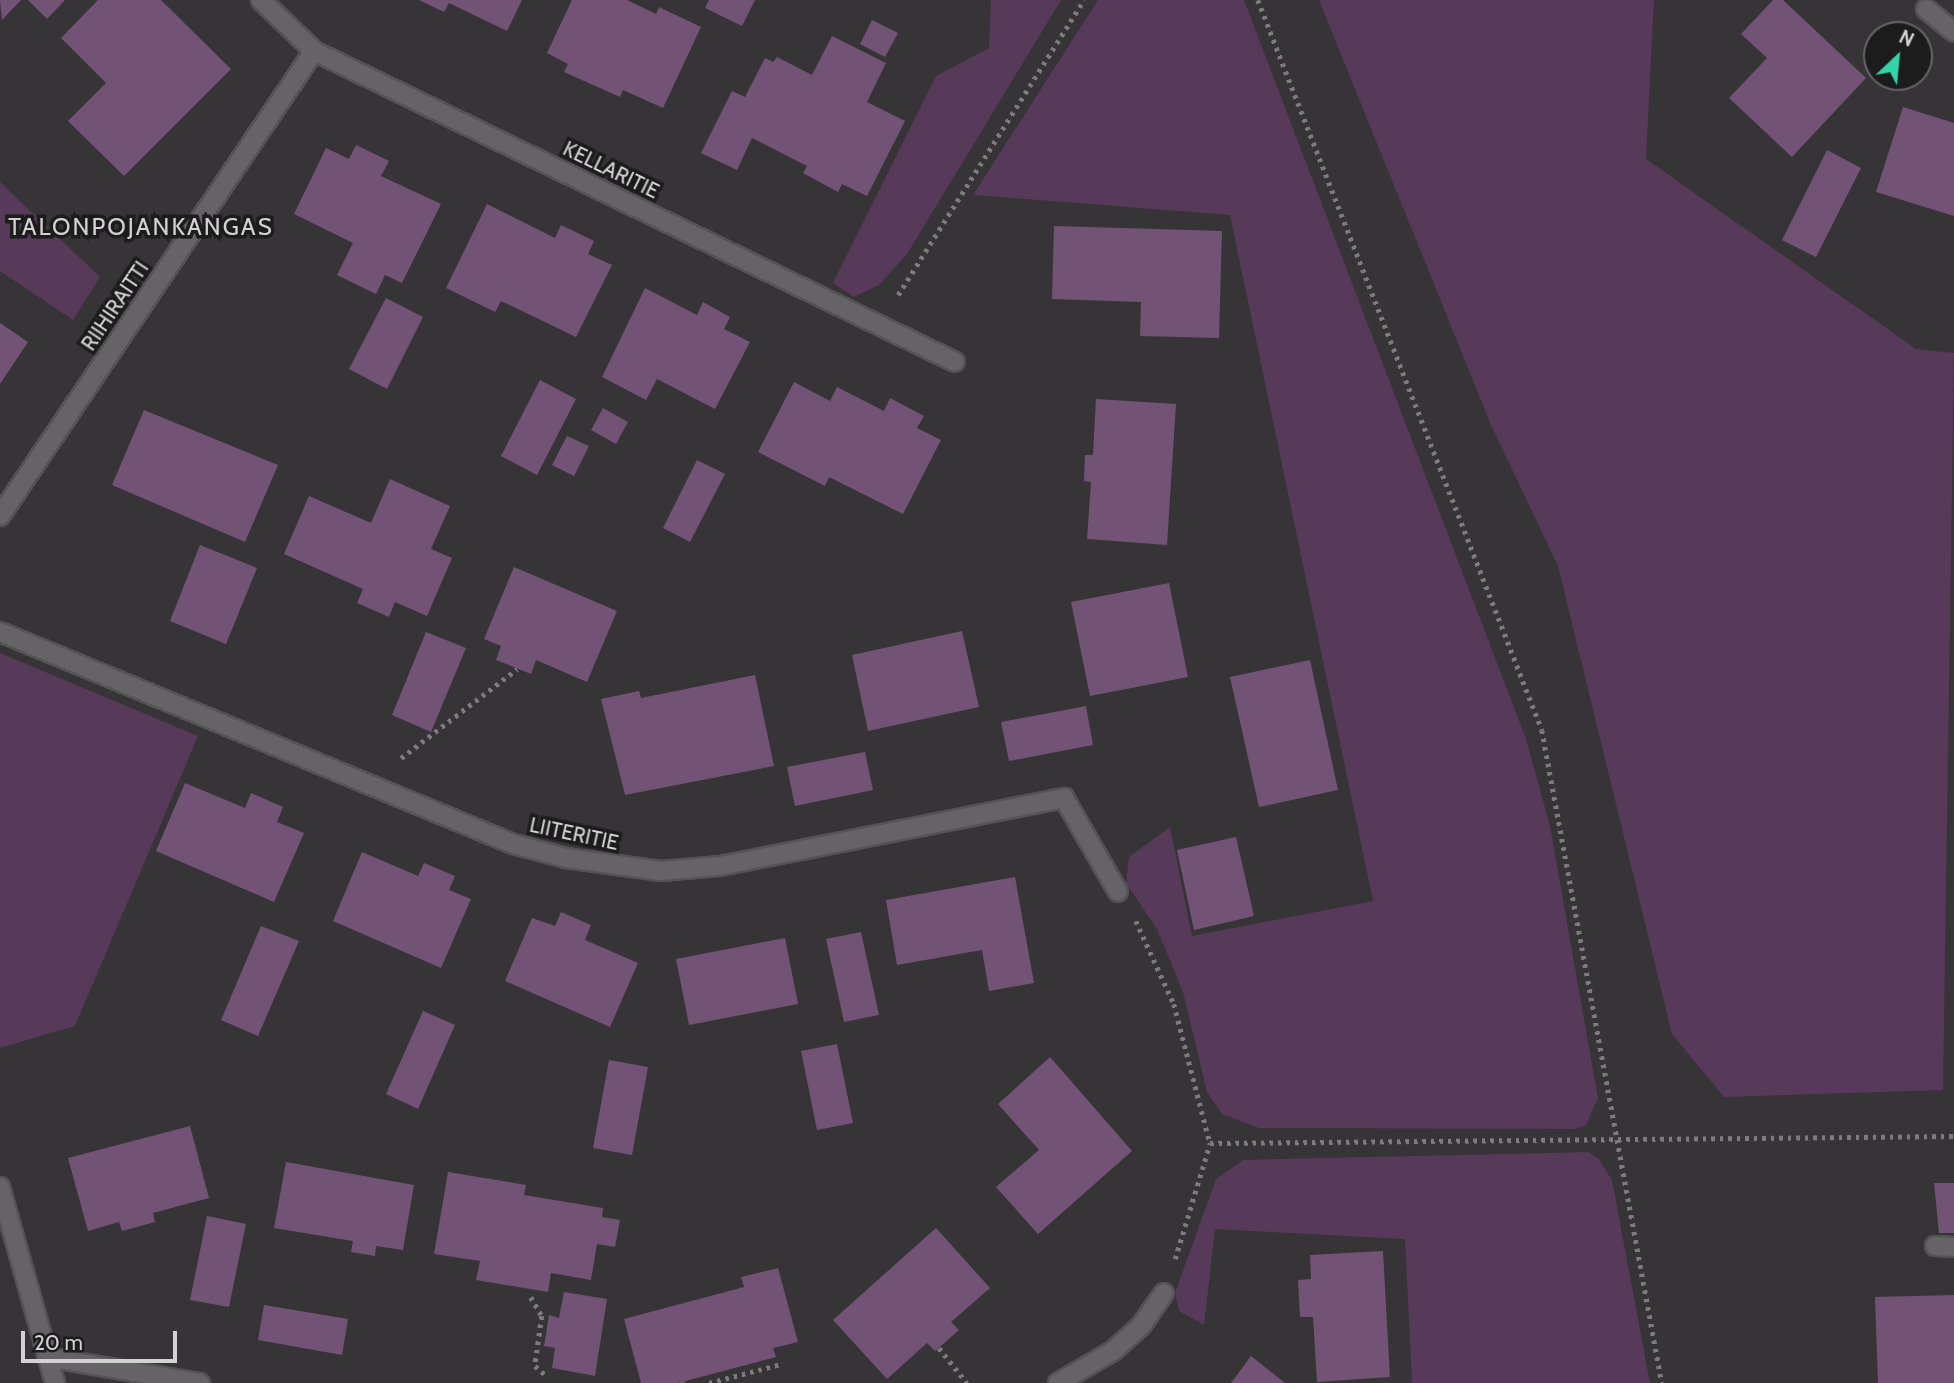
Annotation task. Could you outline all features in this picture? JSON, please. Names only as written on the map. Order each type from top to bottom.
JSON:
[{"type":"street","name":"KELLARITIE","points":[[261,0],[314,51],[955,362]]},
{"type":"street","points":[[1926,9],[1954,32]]},
{"type":"street","name":"RIIHIRAITTI","points":[[0,516],[314,51]]},
{"type":"street","name":"LIITERITIE","points":[[0,632],[513,844],[566,858],[661,871],[720,866],[1064,797],[1118,892]]},
{"type":"street","points":[[0,1187],[52,1358],[55,1383]]},
{"type":"street","points":[[1935,1247],[1954,1247]]},
{"type":"street","points":[[1058,1383],[1114,1351],[1141,1326],[1164,1293]]},
{"type":"street","points":[[52,1358],[200,1383]]},
{"type":"path","points":[[878,326],[1084,0]]},
{"type":"path","points":[[1258,0],[1542,730],[1662,1383]]},
{"type":"path","points":[[398,761],[517,668]]},
{"type":"path","points":[[1118,892],[1145,935],[1174,1004],[1210,1143],[1203,1177],[1164,1293]]},
{"type":"path","points":[[1210,1143],[1954,1136]]},
{"type":"path","points":[[531,1297],[542,1316],[535,1366],[548,1377]]},
{"type":"path","points":[[939,1348],[967,1383]]},
{"type":"path","points":[[709,1383],[781,1364]]},
{"type":"shaded area","points":[[991,0],[1061,0],[907,254],[879,285],[854,297],[833,283],[936,76],[989,48]]},
{"type":"shaded area","points":[[1098,0],[1244,0],[1526,739],[1550,826],[1598,1098],[1586,1125],[1576,1129],[1259,1128],[1222,1114],[1207,1092],[1183,992],[1157,929],[1126,883],[1129,857],[1170,827],[1192,936],[1373,901],[1230,215],[973,195]]},
{"type":"shaded area","points":[[1319,0],[1654,0],[1646,159],[1916,349],[1954,353],[1943,1090],[1724,1097],[1672,1034],[1558,566],[1491,425]]},
{"type":"shaded area","points":[[0,182],[100,277],[73,320],[0,271]]},
{"type":"shaded area","points":[[0,653],[198,736],[75,1026],[0,1048]]},
{"type":"shaded area","points":[[1588,1152],[1598,1158],[1612,1180],[1650,1383],[1412,1383],[1405,1239],[1215,1229],[1204,1325],[1179,1311],[1175,1293],[1216,1179],[1243,1160]]},
{"type":"building","points":[[0,0],[21,0],[2,20]]},
{"type":"building","points":[[28,0],[65,0],[47,19]]},
{"type":"building","points":[[98,0],[161,0],[231,69],[124,176],[68,121],[106,83],[61,38]]},
{"type":"building","points":[[419,0],[522,0],[507,31],[449,3],[444,12]]},
{"type":"building","points":[[572,0],[627,0],[656,14],[659,7],[701,27],[663,108],[623,90],[620,97],[564,72],[568,64],[547,53]]},
{"type":"building","points":[[709,0],[755,0],[742,26],[705,8]]},
{"type":"building","points":[[1773,0],[1783,0],[1863,75],[1863,81],[1792,157],[1729,98],[1767,58],[1741,34]]},
{"type":"building","points":[[872,20],[898,33],[885,57],[860,44]]},
{"type":"building","points":[[832,36],[886,63],[867,102],[905,121],[867,196],[842,184],[838,192],[803,173],[807,166],[752,138],[737,170],[701,153],[732,91],[745,97],[765,58],[773,62],[777,57],[812,75]]},
{"type":"building","points":[[1903,107],[1954,123],[1954,216],[1876,192]]},
{"type":"building","points":[[356,145],[389,161],[381,176],[441,204],[402,283],[385,275],[376,294],[337,275],[353,243],[294,214],[326,148],[349,159]]},
{"type":"building","points":[[1827,150],[1861,168],[1816,257],[1782,240]]},
{"type":"building","points":[[487,204],[555,238],[561,225],[594,241],[588,254],[612,265],[576,337],[501,301],[495,312],[446,288]]},
{"type":"building","points":[[1054,226],[1222,231],[1219,338],[1140,336],[1141,302],[1052,299]]},
{"type":"building","points":[[645,288],[697,315],[703,302],[730,317],[724,329],[750,342],[715,409],[657,379],[646,400],[602,377]]},
{"type":"building","points":[[386,298],[423,317],[387,389],[349,369]]},
{"type":"building","points":[[0,323],[28,342],[0,384]]},
{"type":"building","points":[[540,380],[576,399],[537,475],[501,456]]},
{"type":"building","points":[[794,382],[830,401],[837,387],[884,411],[890,398],[924,416],[917,428],[941,440],[903,514],[829,477],[825,486],[758,452]]},
{"type":"building","points":[[1096,399],[1176,404],[1167,545],[1087,539],[1091,482],[1084,481],[1085,455],[1093,455]]},
{"type":"building","points":[[603,408],[628,422],[616,444],[591,430]]},
{"type":"building","points":[[144,410],[278,465],[245,542],[112,485]]},
{"type":"building","points":[[567,436],[589,446],[574,476],[552,465]]},
{"type":"building","points":[[697,460],[725,474],[690,542],[663,528]]},
{"type":"building","points":[[390,479],[450,506],[431,549],[452,558],[427,616],[395,602],[389,617],[357,603],[363,589],[284,554],[309,496],[371,523]]},
{"type":"building","points":[[200,545],[257,568],[226,644],[170,621]]},
{"type":"building","points":[[514,567],[617,611],[587,682],[536,660],[531,674],[496,660],[501,646],[484,639]]},
{"type":"building","points":[[1169,583],[1188,677],[1090,696],[1071,602]]},
{"type":"building","points":[[962,631],[979,707],[868,731],[852,655]]},
{"type":"building","points":[[426,632],[466,648],[431,732],[392,715]]},
{"type":"building","points":[[1310,660],[1338,790],[1259,807],[1230,677]]},
{"type":"building","points":[[755,675],[774,766],[625,795],[601,699],[639,691],[641,698]]},
{"type":"building","points":[[1086,706],[1093,745],[1009,761],[1001,722]]},
{"type":"building","points":[[865,752],[873,790],[795,806],[787,767]]},
{"type":"building","points":[[185,783],[245,808],[251,793],[283,807],[277,822],[304,833],[274,902],[156,851]]},
{"type":"building","points":[[1236,837],[1254,916],[1194,930],[1177,850]]},
{"type":"building","points":[[362,852],[418,876],[424,863],[455,876],[449,890],[471,899],[441,968],[333,921]]},
{"type":"building","points":[[1015,877],[1034,983],[989,991],[982,950],[897,965],[886,900]]},
{"type":"building","points":[[561,912],[591,925],[585,940],[638,963],[610,1027],[505,981],[532,918],[555,926]]},
{"type":"building","points":[[261,926],[299,941],[258,1036],[221,1020]]},
{"type":"building","points":[[861,932],[879,1015],[844,1022],[826,939]]},
{"type":"building","points":[[785,938],[798,1004],[689,1025],[676,959]]},
{"type":"building","points":[[423,1011],[455,1025],[418,1109],[386,1094]]},
{"type":"building","points":[[837,1044],[853,1123],[817,1130],[801,1051]]},
{"type":"building","points":[[1050,1057],[1132,1151],[1038,1234],[996,1187],[1039,1150],[998,1104]]},
{"type":"building","points":[[609,1060],[648,1067],[632,1155],[593,1148]]},
{"type":"building","points":[[190,1126],[209,1198],[153,1213],[155,1222],[122,1231],[119,1222],[88,1231],[68,1158]]},
{"type":"building","points":[[286,1162],[414,1185],[403,1250],[376,1246],[375,1256],[351,1252],[353,1241],[274,1228]]},
{"type":"building","points":[[448,1172],[526,1185],[524,1195],[603,1208],[602,1217],[620,1220],[615,1247],[597,1244],[591,1280],[551,1273],[548,1292],[476,1280],[480,1261],[434,1254]]},
{"type":"building","points":[[1934,1183],[1954,1183],[1954,1233],[1939,1233]]},
{"type":"building","points":[[207,1216],[246,1224],[229,1307],[190,1300]]},
{"type":"building","points":[[936,1228],[990,1288],[951,1322],[959,1330],[935,1351],[927,1343],[887,1379],[833,1320]]},
{"type":"building","points":[[1383,1251],[1390,1377],[1317,1382],[1313,1317],[1300,1317],[1298,1280],[1311,1279],[1310,1255]]},
{"type":"building","points":[[778,1268],[798,1342],[773,1348],[776,1357],[678,1383],[641,1383],[624,1319],[744,1287],[741,1277]]},
{"type":"building","points":[[564,1292],[607,1299],[595,1376],[552,1368],[555,1348],[544,1346],[549,1315],[559,1318]]},
{"type":"building","points":[[1954,1295],[1954,1383],[1878,1383],[1875,1297]]},
{"type":"building","points":[[264,1305],[348,1319],[342,1355],[258,1340]]},
{"type":"building","points":[[1251,1356],[1285,1383],[1231,1383]]},
{"type":"district","name":"TALONPOJANKANGAS","points":[[141,227]]}]
